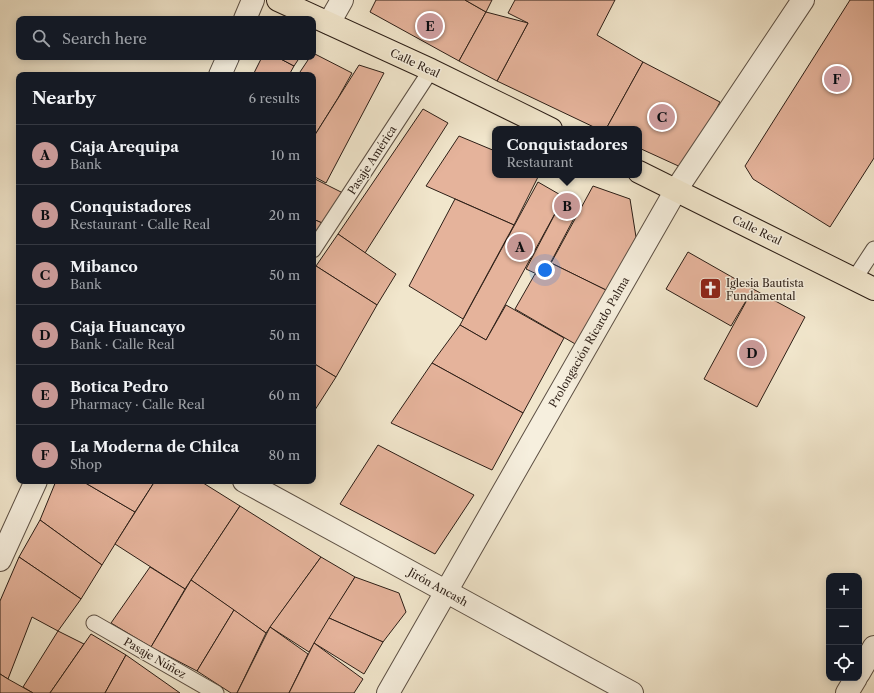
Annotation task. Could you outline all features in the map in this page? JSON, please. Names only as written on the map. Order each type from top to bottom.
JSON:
[{"type":"highway","name":"Calle Real","points":[[278,0],[313,16]]},
{"type":"highway","name":"Calle Real","points":[[316,17],[431,70],[545,126]]},
{"type":"highway","name":"Calle Real","points":[[642,173],[856,278],[874,289]]},
{"type":"street","points":[[246,16],[253,0]]},
{"type":"street","points":[[329,23],[342,0]]},
{"type":"street","name":"Prolongación Ricardo Palma","points":[[388,693],[445,591],[676,190],[803,0]]},
{"type":"street","points":[[221,72],[227,60]]},
{"type":"street","points":[[0,560],[35,484]]},
{"type":"street","name":"Jirón Ancash","points":[[249,484],[632,693]]},
{"type":"street","points":[[862,668],[874,646]]},
{"type":"street","points":[[847,693],[854,681]]},
{"type":"lane","name":"Pasaje América","points":[[316,245],[431,70]]},
{"type":"lane","points":[[856,278],[874,250]]},
{"type":"lane","name":"Pasaje Núñez","points":[[94,623],[216,693]]},
{"type":"building","points":[[376,0],[465,0],[486,12],[459,61],[370,12]]},
{"type":"building","points":[[465,0],[492,0],[486,12]]},
{"type":"building","points":[[515,0],[615,0],[597,35],[643,62],[608,126],[592,126],[497,81],[528,23],[508,13]]},
{"type":"building","points":[[850,0],[874,0],[874,158],[830,227],[753,179],[745,166]]},
{"type":"building","points":[[486,12],[528,23],[497,81],[459,61]]},
{"type":"building","points":[[316,55],[352,73],[316,133],[316,72],[300,72],[308,60],[316,60]]},
{"type":"building","points":[[260,60],[283,60],[294,66],[291,72],[254,72]]},
{"type":"building","points":[[283,60],[298,60],[294,66]]},
{"type":"building","points":[[643,62],[720,102],[685,169],[642,149],[642,126],[608,126]]},
{"type":"building","points":[[359,65],[384,73],[326,183],[316,178],[316,133]]},
{"type":"building","points":[[423,109],[448,123],[365,253],[338,234]]},
{"type":"building","points":[[459,136],[492,150],[492,178],[538,178],[514,225],[426,186]]},
{"type":"building","points":[[316,180],[345,194],[329,226],[316,220]]},
{"type":"building","points":[[538,182],[564,197],[486,340],[460,325]]},
{"type":"building","points":[[593,186],[630,199],[636,237],[610,292],[551,263]]},
{"type":"building","points":[[564,197],[581,205],[543,277],[526,269]]},
{"type":"building","points":[[455,199],[514,225],[463,319],[409,286]]},
{"type":"building","points":[[316,220],[329,226],[316,246]]},
{"type":"building","points":[[338,234],[396,274],[377,305],[316,266]]},
{"type":"building","name":"Iglesia Bautista Fundamental","points":[[688,252],[753,289],[731,326],[666,289]]},
{"type":"building","points":[[551,263],[610,292],[577,345],[515,309],[535,274],[543,277]]},
{"type":"building","points":[[316,266],[377,305],[336,377],[316,365]]},
{"type":"building","points":[[753,289],[805,317],[757,407],[704,379]]},
{"type":"building","points":[[506,305],[564,338],[523,413],[432,363],[460,325],[486,340]]},
{"type":"building","points":[[432,363],[523,413],[492,470],[391,423]]},
{"type":"building","points":[[316,365],[336,377],[316,408]]},
{"type":"building","points":[[378,445],[474,495],[435,554],[340,504]]},
{"type":"building","points":[[55,484],[87,484],[135,512],[102,565],[40,520]]},
{"type":"building","points":[[87,484],[153,484],[135,512]]},
{"type":"building","points":[[153,484],[205,484],[240,506],[185,589],[115,544]]},
{"type":"building","points":[[240,506],[321,557],[266,633],[191,580]]},
{"type":"building","points":[[40,520],[102,565],[81,599],[19,557]]},
{"type":"building","points":[[19,557],[81,599],[58,631],[32,617],[8,679],[0,674],[0,601]]},
{"type":"building","points":[[321,557],[355,577],[309,652],[270,627]]},
{"type":"building","points":[[150,567],[185,589],[151,647],[111,623]]},
{"type":"building","points":[[355,577],[399,593],[406,612],[383,642],[329,618]]},
{"type":"building","points":[[191,580],[234,610],[197,671],[151,647]]},
{"type":"building","points":[[234,610],[266,633],[237,693],[231,693],[197,671]]},
{"type":"building","points":[[329,618],[383,642],[364,674],[314,643]]},
{"type":"building","points":[[270,627],[308,654],[289,693],[237,693]]},
{"type":"building","points":[[58,631],[84,644],[50,693],[33,693],[23,687]]},
{"type":"building","points":[[91,634],[126,655],[105,693],[50,693]]},
{"type":"building","points":[[314,643],[363,679],[354,693],[289,693]]},
{"type":"building","points":[[126,655],[180,693],[105,693]]},
{"type":"building","points":[[0,674],[8,679],[33,693],[0,693]]},
{"type":"place","name":"Botica Pedro","points":[[430,26]]},
{"type":"place","name":"La Moderna de Chilca","points":[[837,79]]},
{"type":"place","name":"Mibanco","points":[[662,117]]},
{"type":"place","name":"Conquistadores","points":[[567,206]]},
{"type":"place","name":"Caja Arequipa","points":[[520,247]]},
{"type":"place","name":"Iglesia Bautista Fundamental","points":[[710,289]]},
{"type":"place","name":"Caja Huancayo","points":[[752,353]]}]
